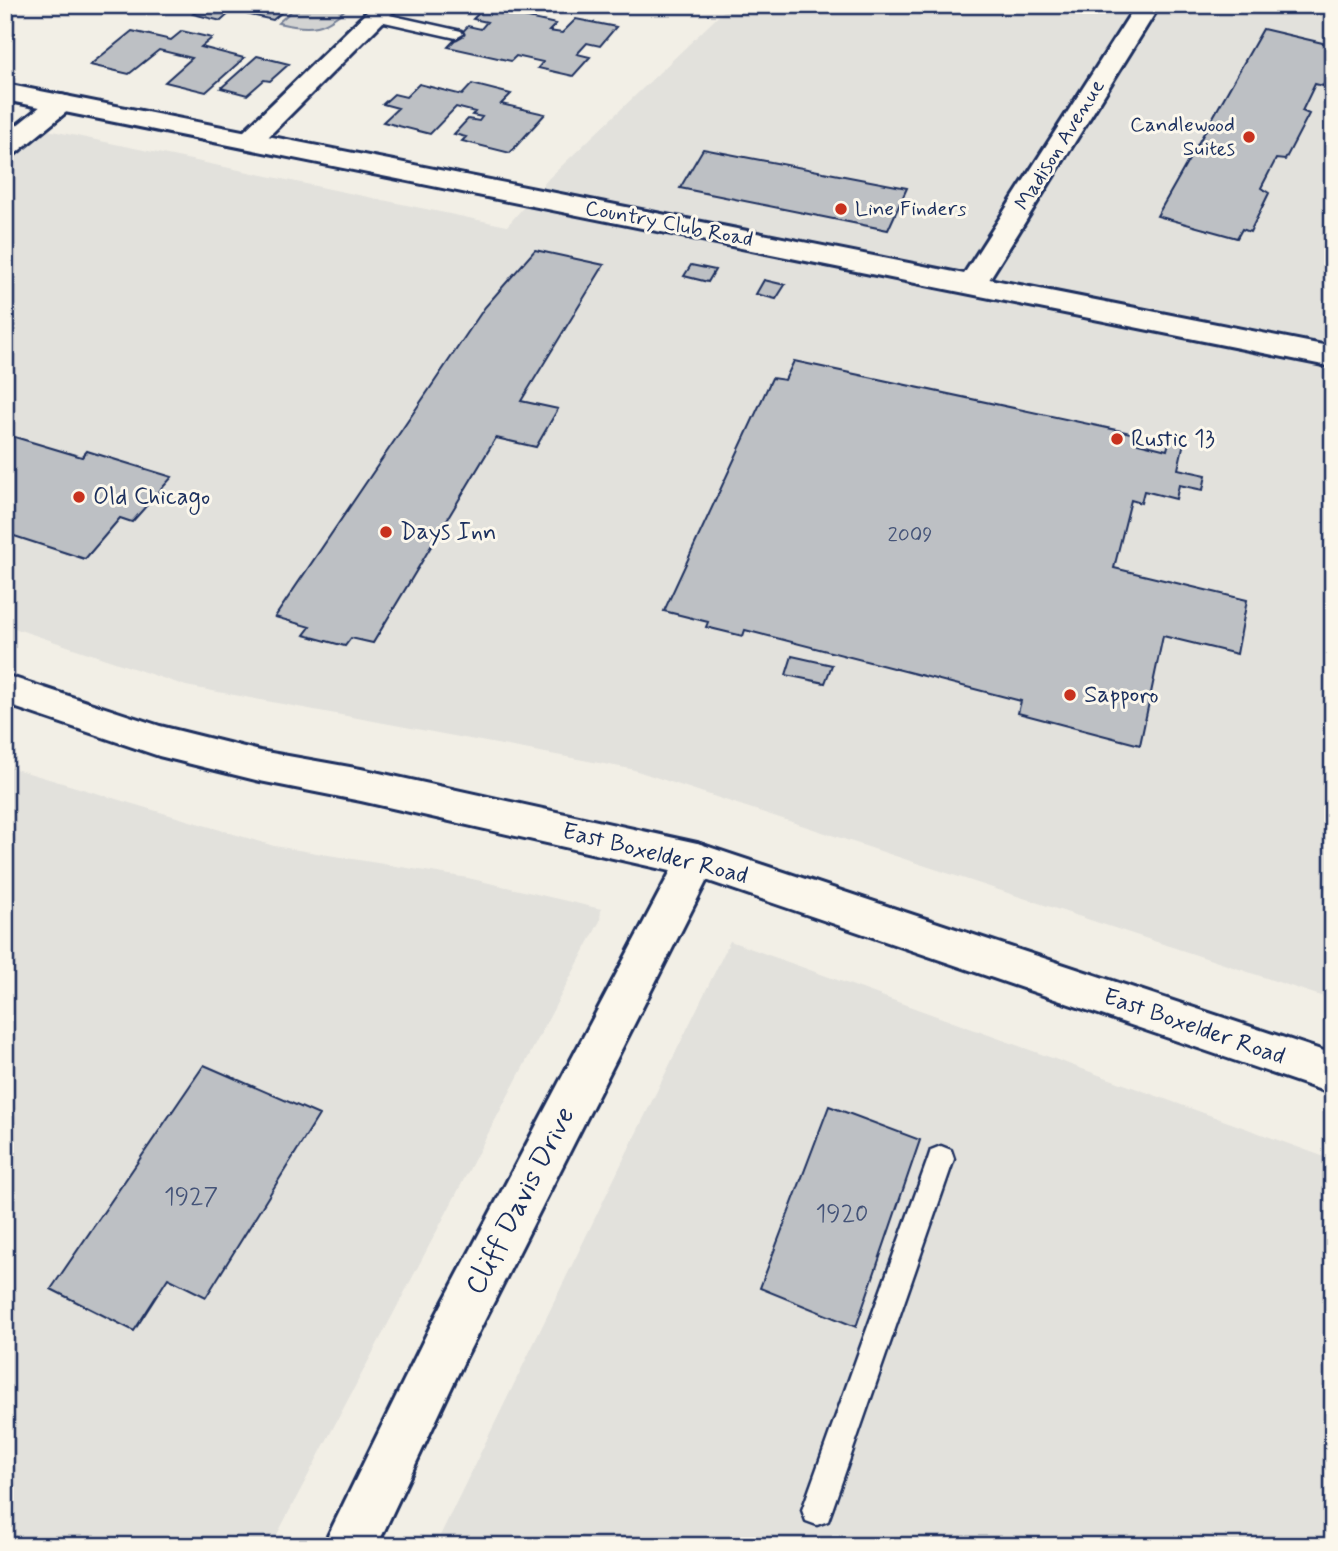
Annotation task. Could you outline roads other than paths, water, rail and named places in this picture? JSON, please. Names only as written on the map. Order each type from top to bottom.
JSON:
[{"type":"street","name":"Madison Avenue","points":[[972,285],[1148,5]]},
{"type":"street","points":[[250,140],[382,11]]},
{"type":"street","name":"Country Club Road","points":[[5,92],[1333,356]]},
{"type":"street","points":[[5,148],[61,103]]},
{"type":"street","name":"East Boxelder Road","points":[[5,689],[159,741],[260,766],[361,785],[698,860],[1333,1074]]},
{"type":"street","name":"Cliff Davis Drive","points":[[349,1546],[447,1345],[698,860]]},
{"type":"lane","points":[[382,11],[456,34]]},
{"type":"lane","points":[[817,1510],[941,1159]]},
{"type":"place","name":"Candlewood Suites","points":[[1249,137]]},
{"type":"place","name":"Line Finders","points":[[841,209]]},
{"type":"place","name":"Rustic 13","points":[[1117,439]]},
{"type":"place","name":"Old Chicago","points":[[79,497]]},
{"type":"place","name":"Days Inn","points":[[386,532]]},
{"type":"place","name":"Sapporo","points":[[1070,695]]}]
